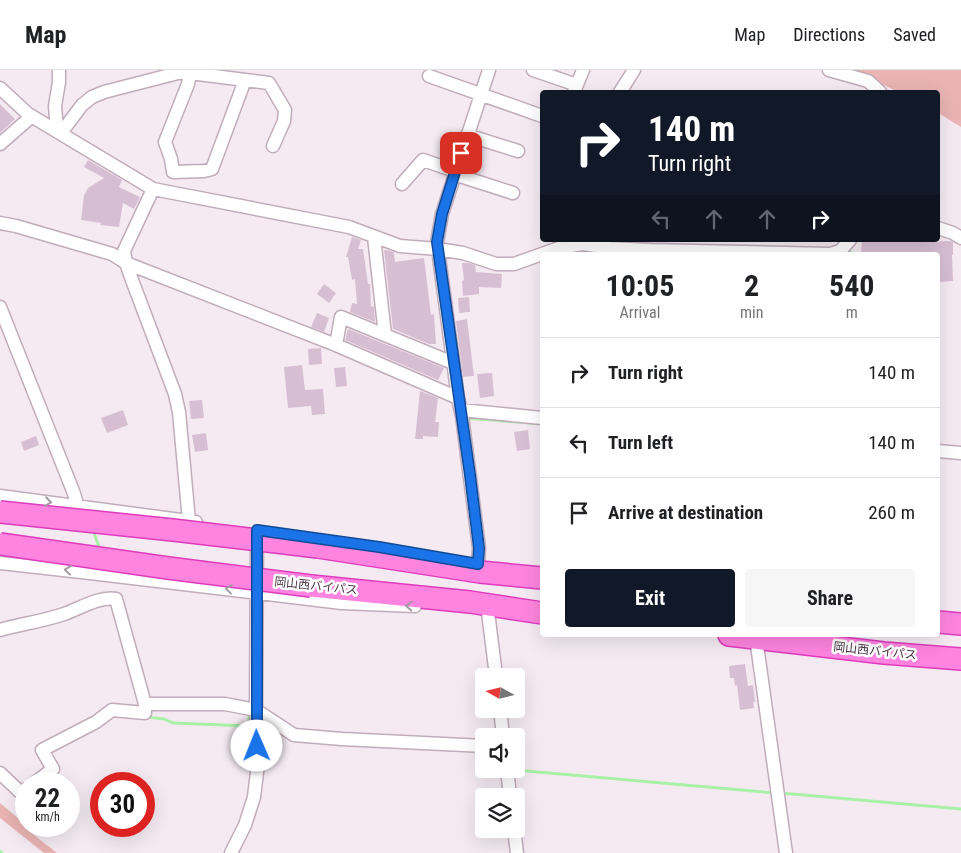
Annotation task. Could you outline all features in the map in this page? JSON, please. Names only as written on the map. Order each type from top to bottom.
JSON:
[{"type":"highway","points":[[0,512],[318,547],[480,572],[540,577]]},
{"type":"highway","name":"岡山西バイパス","points":[[0,544],[311,586],[470,602],[535,613]]},
{"type":"highway","points":[[940,622],[961,624]]},
{"type":"highway","name":"岡山西バイパス","points":[[747,637],[884,653],[961,659]]},
{"type":"street","points":[[59,70],[55,106],[59,132]]},
{"type":"street","points":[[478,564],[479,548],[437,242],[442,214],[489,70]]},
{"type":"street","points":[[533,70],[576,89],[583,70]]},
{"type":"street","points":[[621,90],[634,70]]},
{"type":"street","points":[[829,70],[868,81],[878,90]]},
{"type":"street","points":[[59,132],[82,105],[92,97],[104,92],[191,71],[244,80],[269,82],[285,110],[284,121],[273,146]]},
{"type":"street","points":[[191,71],[166,142],[173,172],[212,169],[244,80]]},
{"type":"street","points":[[428,76],[540,115]]},
{"type":"street","points":[[0,88],[32,116],[152,189],[349,228],[400,246],[463,253],[496,264],[514,264],[540,255]]},
{"type":"street","points":[[0,144],[32,116]]},
{"type":"street","points":[[467,135],[518,151]]},
{"type":"street","points":[[402,184],[423,160],[513,194]]},
{"type":"street","points":[[152,189],[124,251],[126,263],[175,394],[179,412],[189,521]]},
{"type":"street","points":[[0,223],[112,254],[126,263],[336,343],[461,411],[540,418]]},
{"type":"street","points":[[940,229],[961,238]]},
{"type":"street","points":[[374,236],[384,335]]},
{"type":"street","points":[[840,252],[848,242]]},
{"type":"street","points":[[548,252],[582,244],[609,248],[693,252]]},
{"type":"street","points":[[0,307],[73,491],[76,500],[75,506]]},
{"type":"street","points":[[336,343],[341,317],[453,364]]},
{"type":"street","points":[[940,451],[961,453]]},
{"type":"street","points":[[0,496],[379,547],[540,577]]},
{"type":"street","points":[[231,853],[245,825],[254,797],[258,764],[256,710],[257,530]]},
{"type":"street","points":[[0,563],[342,602],[488,612],[535,613]]},
{"type":"street","points":[[110,575],[110,598]]},
{"type":"street","points":[[0,630],[64,614],[82,606],[110,598],[116,599],[145,704],[145,713],[112,710],[96,722],[42,750],[53,769],[49,772]]},
{"type":"street","points":[[488,612],[495,668]]},
{"type":"street","points":[[756,638],[786,853]]},
{"type":"street","points":[[145,704],[225,704],[256,710],[294,735],[475,746]]},
{"type":"street","points":[[0,773],[15,787]]},
{"type":"street","points":[[515,838],[517,853]]},
{"type":"shaded area","points":[[853,70],[961,70],[961,127],[940,114],[940,90],[894,90],[866,74]]},
{"type":"shaded area","points":[[0,803],[15,816],[15,830],[0,818]]},
{"type":"shaded area","points":[[24,837],[37,837],[57,853],[44,853]]},
{"type":"building","points":[[0,104],[15,119],[0,133]]},
{"type":"building","points":[[88,160],[122,180],[119,187],[140,197],[134,209],[123,203],[119,227],[81,220],[84,195],[88,188],[104,178],[84,167]]},
{"type":"building","points":[[352,237],[361,240],[358,249],[363,249],[375,322],[350,312],[352,303],[357,304],[355,279],[352,280],[348,257],[346,257]]},
{"type":"building","points":[[950,241],[953,242],[953,281],[940,282],[940,252],[861,252],[862,242]]},
{"type":"building","points":[[384,250],[394,252],[395,262],[424,258],[431,315],[434,314],[436,344],[429,344],[393,329]]},
{"type":"building","points":[[462,263],[475,265],[476,272],[502,274],[501,288],[479,287],[479,294],[463,296]]},
{"type":"building","points":[[324,284],[336,293],[329,303],[317,294]]},
{"type":"building","points":[[469,297],[470,312],[459,313],[458,298]]},
{"type":"building","points":[[317,313],[329,318],[324,332],[311,327]]},
{"type":"building","points":[[467,319],[474,376],[463,377],[456,321]]},
{"type":"building","points":[[348,329],[444,368],[438,380],[345,340]]},
{"type":"building","points":[[321,348],[322,364],[309,365],[308,349]]},
{"type":"building","points":[[302,365],[305,390],[323,389],[325,414],[312,415],[311,406],[288,408],[284,367]]},
{"type":"building","points":[[345,367],[347,386],[336,387],[334,368]]},
{"type":"building","points":[[492,373],[494,396],[480,398],[477,374]]},
{"type":"building","points":[[420,391],[438,398],[435,422],[439,422],[438,437],[423,436],[423,439],[415,439]]},
{"type":"building","points":[[202,400],[204,418],[191,419],[189,401]]},
{"type":"building","points":[[123,410],[128,425],[107,433],[101,418]]},
{"type":"building","points":[[528,430],[530,449],[517,451],[514,432]]},
{"type":"building","points":[[206,433],[208,450],[195,452],[192,435]]},
{"type":"building","points":[[36,436],[39,445],[24,451],[21,442]]},
{"type":"building","points":[[745,664],[748,686],[753,685],[755,702],[753,702],[754,708],[740,710],[737,685],[735,686],[734,678],[730,678],[729,666]]},
{"type":"waterway","points":[[465,418],[540,424]]},
{"type":"waterway","points":[[93,530],[100,550]]},
{"type":"waterway","points":[[147,717],[164,719],[173,723],[249,726],[249,712]]},
{"type":"waterway","points":[[525,771],[774,793]]},
{"type":"waterway","points":[[781,793],[961,809]]},
{"type":"route","points":[[257,746],[257,530],[379,547],[478,564],[479,548],[470,475],[437,242],[442,214],[461,153]]}]
